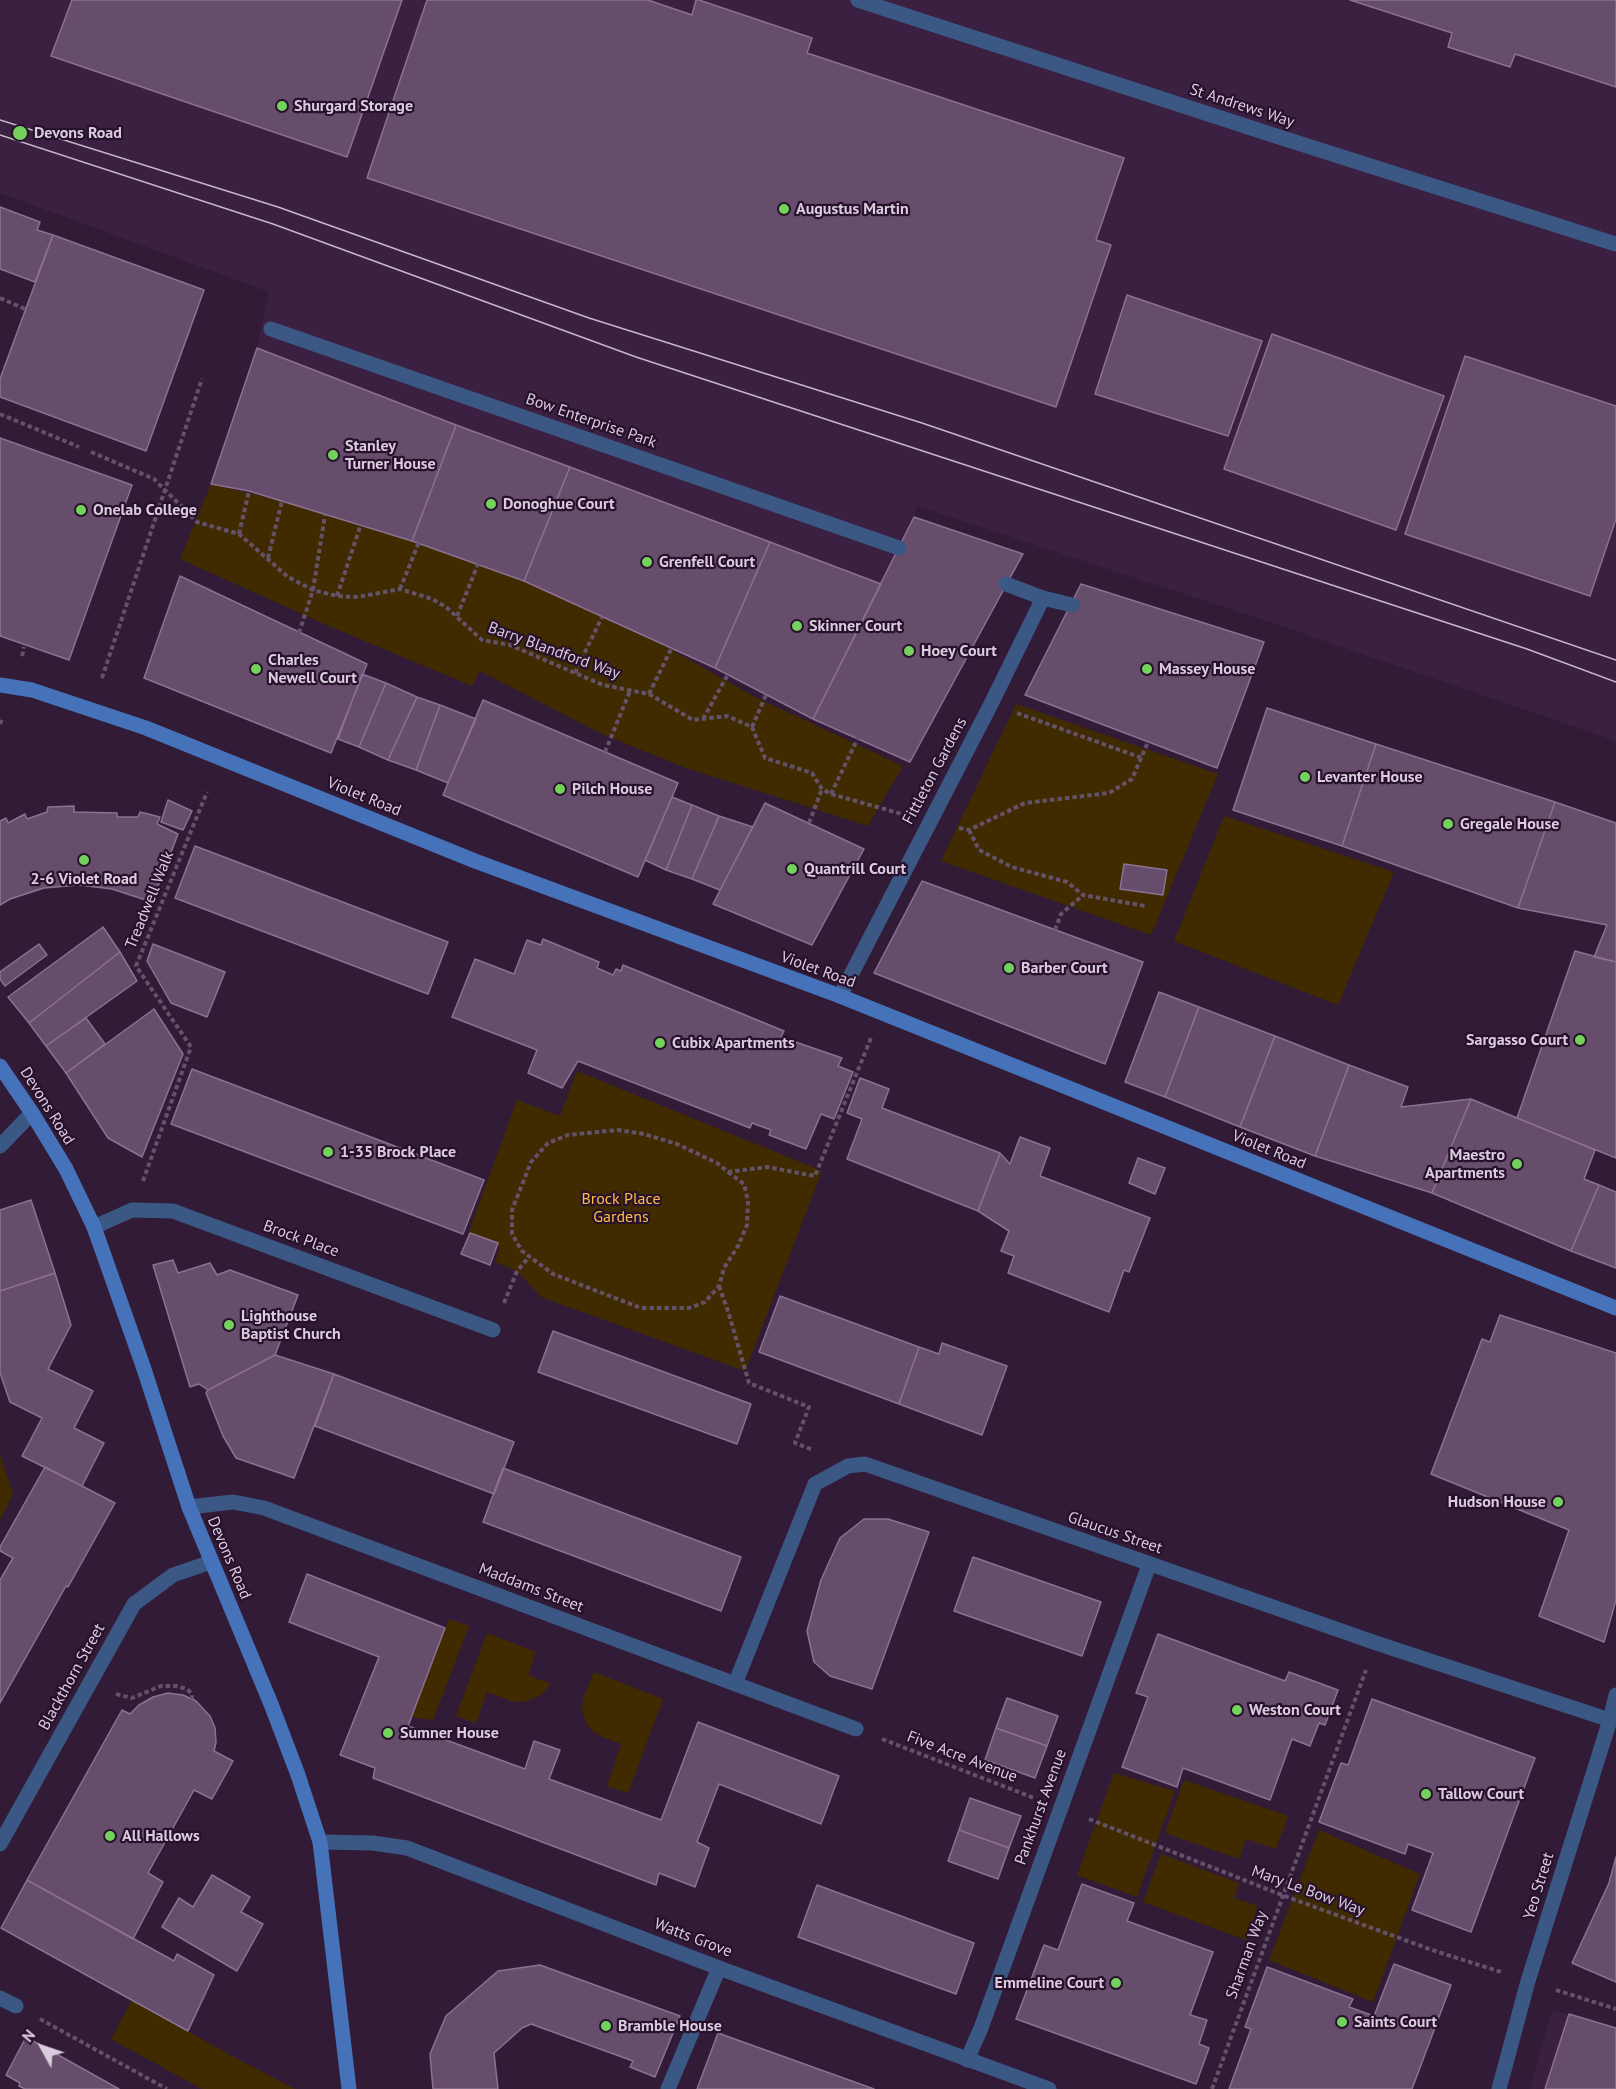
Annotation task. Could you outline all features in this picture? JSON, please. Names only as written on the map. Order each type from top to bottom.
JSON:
[{"type":"street","name":"St Andrews Way","points":[[858,0],[1616,244]]},
{"type":"street","name":"Bow Enterprise Park","points":[[271,328],[899,548]]},
{"type":"street","points":[[1006,584],[1043,598],[1072,605]]},
{"type":"street","name":"Fittleton Gardens","points":[[840,996],[991,704],[1043,598]]},
{"type":"street","name":"Violet Road","points":[[0,685],[32,690],[146,728],[476,861],[840,996],[1616,1308]]},
{"type":"street","name":"Devons Road","points":[[0,1066],[66,1169],[94,1227],[189,1507],[298,1775],[320,1842],[348,2089]]},
{"type":"street","points":[[0,1146],[32,1113]]},
{"type":"street","name":"Brock Place","points":[[94,1227],[132,1210],[173,1211],[493,1330]]},
{"type":"street","name":"Glaucus Street","points":[[848,1466],[865,1464],[1149,1565],[1610,1720]]},
{"type":"street","points":[[735,1684],[815,1484],[848,1466]]},
{"type":"street","name":"Maddams Street","points":[[189,1507],[233,1502],[264,1508],[856,1729]]},
{"type":"street","name":"Blackthorn Street","points":[[0,1844],[134,1604],[173,1575],[211,1562]]},
{"type":"street","name":"Pankhurst Avenue","points":[[967,2060],[981,2028],[1149,1565]]},
{"type":"street","name":"Yeo Street","points":[[1499,2089],[1528,1981],[1616,1695]]},
{"type":"street","name":"Watts Grove","points":[[320,1842],[373,1843],[407,1848],[719,1968],[1048,2089]]},
{"type":"street","points":[[668,2089],[719,1968]]},
{"type":"street","points":[[0,1998],[16,2006]]},
{"type":"path","points":[[0,297],[25,309]]},
{"type":"path","points":[[102,678],[202,379]]},
{"type":"path","points":[[0,414],[79,447]]},
{"type":"path","points":[[91,452],[154,479],[165,489]]},
{"type":"path","name":"Barry Blandford Way","points":[[165,489],[197,522],[239,534],[288,577],[313,590],[337,596],[358,597],[400,589],[432,599],[457,616],[482,640],[510,645],[603,685],[649,694],[693,720],[727,716],[752,727]]},
{"type":"path","points":[[239,534],[249,491]]},
{"type":"path","points":[[268,558],[282,501]]},
{"type":"path","points":[[299,633],[313,590],[325,515]]},
{"type":"path","points":[[337,596],[361,524]]},
{"type":"path","points":[[400,589],[419,542]]},
{"type":"path","points":[[457,616],[478,564]]},
{"type":"path","points":[[575,673],[602,617]]},
{"type":"path","points":[[22,656],[24,648]]},
{"type":"path","points":[[649,694],[671,649]]},
{"type":"path","points":[[703,719],[727,676]]},
{"type":"path","points":[[605,752],[630,691]]},
{"type":"path","points":[[766,695],[752,727],[765,758],[812,773],[822,789],[831,794],[969,830],[1025,803],[1109,793],[1132,779],[1148,742]]},
{"type":"path","points":[[991,704],[1142,758]]},
{"type":"path","points":[[0,724],[2,719]]},
{"type":"path","points":[[831,794],[858,738]]},
{"type":"path","points":[[809,823],[822,789]]},
{"type":"path","name":"Treadwell Walk","points":[[132,1210],[191,1047],[136,966],[207,792]]},
{"type":"path","points":[[969,830],[979,850],[1012,867],[1067,882],[1083,895],[1145,906]]},
{"type":"path","points":[[1055,930],[1061,914],[1083,895]]},
{"type":"path","points":[[728,1172],[767,1167],[816,1176],[867,1047]]},
{"type":"path","points":[[618,1130],[644,1134],[677,1144],[717,1163],[744,1184],[748,1212],[743,1235],[724,1268],[718,1286],[705,1302],[689,1308],[641,1308],[553,1274],[529,1257],[522,1251],[512,1234],[512,1210],[531,1162],[548,1143],[568,1136],[618,1130]]},
{"type":"path","points":[[493,1330],[517,1271],[529,1257]]},
{"type":"path","points":[[718,1286],[728,1311],[749,1383],[809,1407],[795,1443],[848,1466]]},
{"type":"path","points":[[88,1688],[132,1698],[161,1686],[176,1686],[187,1689],[192,1694],[192,1699]]},
{"type":"path","name":"Sharman Way","points":[[1212,2089],[1357,1694]]},
{"type":"path","name":"Five Acre Avenue","points":[[856,1729],[1060,1808]]},
{"type":"path","name":"Mary Le Bow Way","points":[[1081,1816],[1282,1895],[1432,1950],[1616,2009]]},
{"type":"path","points":[[16,2006],[167,2089]]},
{"type":"shaded area","points":[[0,0],[1616,0],[1616,741],[1284,627],[918,506],[881,584],[257,348],[269,292],[0,193]]},
{"type":"shaded area","points":[[1552,2010],[1616,2029],[1616,2089],[1530,2089]]},
{"type":"green space","points":[[211,484],[282,501],[412,541],[524,581],[665,646],[753,696],[903,766],[868,826],[686,768],[602,734],[480,671],[472,686],[331,627],[180,559]]},
{"type":"green space","points":[[1016,704],[1218,774],[1151,935],[941,861]]},
{"type":"green space","points":[[1224,816],[1394,872],[1338,1005],[1174,941]]},
{"type":"green space","name":"Brock Place Gardens","points":[[577,1071],[822,1171],[745,1371],[541,1297],[517,1271],[495,1262],[500,1246],[468,1234],[517,1100],[560,1116]]},
{"type":"green space","points":[[0,1455],[13,1494],[0,1520]]},
{"type":"green space","points":[[449,1619],[469,1626],[433,1720],[411,1717]]},
{"type":"green space","points":[[487,1633],[536,1652],[528,1675],[551,1684],[541,1695],[528,1701],[514,1702],[487,1692],[476,1723],[456,1716]]},
{"type":"green space","points":[[594,1672],[663,1699],[628,1793],[607,1786],[621,1744],[593,1731],[586,1723],[582,1711],[583,1698]]},
{"type":"green space","points":[[1114,1773],[1175,1791],[1137,1897],[1077,1875]]},
{"type":"green space","points":[[1184,1780],[1288,1816],[1276,1849],[1246,1839],[1239,1859],[1165,1833]]},
{"type":"green space","points":[[1319,1830],[1420,1874],[1373,2002],[1269,1960]]},
{"type":"green space","points":[[1161,1854],[1239,1883],[1234,1898],[1258,1906],[1246,1940],[1143,1902]]},
{"type":"green space","points":[[132,2000],[295,2089],[202,2089],[111,2039]]},
{"type":"building","name":"Shurgard Storage","points":[[72,0],[402,0],[347,157],[51,56]]},
{"type":"building","name":"Augustus Martin","points":[[427,0],[648,0],[692,15],[696,0],[699,0],[812,38],[807,53],[1124,158],[1096,240],[1111,245],[1056,407],[367,178]]},
{"type":"building","points":[[1350,0],[1616,0],[1616,87],[1515,54],[1510,67],[1448,47],[1452,33]]},
{"type":"building","points":[[0,207],[40,222],[37,230],[53,235],[35,282],[0,269]]},
{"type":"building","points":[[53,235],[204,290],[146,451],[0,397],[0,379]]},
{"type":"building","points":[[1127,295],[1262,341],[1228,436],[1095,394]]},
{"type":"building","points":[[1272,334],[1444,396],[1396,530],[1224,469]]},
{"type":"building","name":"Stanley Turner House","points":[[257,348],[456,425],[412,541],[249,491],[211,484]]},
{"type":"building","points":[[1465,356],[1616,406],[1616,519],[1590,596],[1405,534]]},
{"type":"building","name":"Donoghue Court","points":[[456,425],[570,467],[524,581],[412,541]]},
{"type":"building","points":[[0,438],[132,485],[69,660],[0,636]]},
{"type":"building","name":"Grenfell Court","points":[[570,467],[770,542],[715,668],[524,581]]},
{"type":"building","name":"Hoey Court","points":[[914,517],[1023,554],[910,762],[813,719]]},
{"type":"building","name":"Skinner Court","points":[[770,542],[881,584],[813,719],[715,668]]},
{"type":"building","name":"Charles Newell Court","points":[[180,576],[367,664],[331,753],[144,678]]},
{"type":"building","name":"Massey House","points":[[1081,584],[1264,642],[1217,768],[1025,695]]},
{"type":"building","points":[[362,674],[386,683],[359,747],[338,739]]},
{"type":"building","points":[[386,683],[417,697],[388,760],[359,747]]},
{"type":"building","points":[[417,697],[440,705],[416,770],[388,760]]},
{"type":"building","name":"Pilch House","points":[[483,700],[678,783],[638,877],[443,795]]},
{"type":"building","points":[[440,705],[476,719],[448,783],[416,770]]},
{"type":"building","name":"Levanter House","points":[[1267,708],[1376,744],[1342,846],[1233,810]]},
{"type":"building","name":"Gregale House","points":[[1376,744],[1555,802],[1518,908],[1342,846]]},
{"type":"building","points":[[672,797],[692,805],[666,870],[645,860]]},
{"type":"building","points":[[168,800],[192,811],[183,830],[161,822]]},
{"type":"building","points":[[1555,802],[1616,823],[1616,962],[1594,957],[1607,925],[1518,908]]},
{"type":"building","name":"Quantrill Court","points":[[765,803],[864,849],[812,945],[713,904]]},
{"type":"building","points":[[692,805],[719,816],[692,879],[666,870]]},
{"type":"building","name":"2-6 Violet Road","points":[[74,806],[74,812],[117,813],[117,817],[138,817],[140,812],[160,817],[157,824],[178,834],[152,902],[112,889],[79,885],[44,888],[10,899],[0,905],[0,821],[6,818],[8,823],[25,814],[27,819],[47,812],[48,807]]},
{"type":"building","points":[[719,816],[753,827],[720,890],[692,879]]},
{"type":"building","points":[[195,846],[448,942],[428,994],[175,898]]},
{"type":"building","points":[[1124,864],[1167,870],[1163,895],[1120,889]]},
{"type":"building","name":"Barber Court","points":[[922,881],[1143,962],[1105,1064],[874,973]]},
{"type":"building","points":[[103,927],[120,952],[29,1023],[8,997]]},
{"type":"building","name":"Cubix Apartments","points":[[543,939],[599,962],[597,968],[613,975],[616,969],[621,971],[623,965],[784,1031],[781,1037],[842,1058],[838,1066],[853,1072],[834,1119],[821,1114],[806,1149],[769,1135],[771,1130],[752,1123],[750,1128],[578,1061],[562,1088],[528,1073],[537,1050],[452,1017],[475,959],[514,974],[527,940],[541,945]]},
{"type":"building","points":[[39,944],[47,955],[5,986],[0,979],[0,972]]},
{"type":"building","points":[[153,944],[225,972],[207,1017],[171,1003],[147,961]]},
{"type":"building","name":"Sargasso Court","points":[[1575,951],[1616,962],[1616,1158],[1517,1118]]},
{"type":"building","points":[[120,952],[137,981],[46,1046],[29,1023]]},
{"type":"building","points":[[1159,992],[1199,1007],[1165,1097],[1125,1082]]},
{"type":"building","points":[[1199,1007],[1275,1036],[1240,1127],[1165,1097]]},
{"type":"building","points":[[154,1009],[183,1054],[142,1157],[108,1138],[66,1073]]},
{"type":"building","points":[[86,1018],[105,1044],[66,1073],[46,1046]]},
{"type":"building","points":[[1275,1036],[1349,1065],[1315,1156],[1240,1127]]},
{"type":"building","points":[[1349,1065],[1408,1087],[1401,1107],[1471,1099],[1432,1193],[1315,1156]]},
{"type":"building","name":"1-35 Brock Place","points":[[192,1069],[484,1180],[463,1234],[171,1124]]},
{"type":"building","points":[[860,1078],[889,1089],[882,1108],[1000,1153],[978,1211],[847,1159],[862,1119],[847,1113]]},
{"type":"building","name":"Maestro Apartments","points":[[1471,1099],[1595,1150],[1584,1179],[1599,1185],[1571,1251],[1432,1193]]},
{"type":"building","points":[[1020,1137],[1050,1148],[1040,1176],[1150,1218],[1129,1272],[1124,1270],[1109,1312],[1008,1273],[1014,1256],[1001,1251],[1009,1231],[978,1211],[1000,1153],[1010,1164]]},
{"type":"building","points":[[1138,1158],[1165,1168],[1155,1194],[1129,1183]]},
{"type":"building","points":[[1599,1185],[1616,1192],[1616,1268],[1571,1251]]},
{"type":"building","points":[[31,1200],[55,1273],[0,1291],[0,1210]]},
{"type":"building","points":[[470,1233],[498,1243],[490,1265],[461,1254]]},
{"type":"building","name":"Lighthouse Baptist Church","points":[[173,1260],[178,1273],[210,1263],[217,1275],[230,1270],[298,1295],[275,1355],[208,1390],[199,1384],[190,1387],[153,1265]]},
{"type":"building","points":[[55,1273],[71,1325],[48,1369],[93,1391],[74,1428],[104,1443],[82,1486],[22,1456],[42,1418],[10,1402],[0,1373],[0,1291]]},
{"type":"building","points":[[780,1296],[919,1347],[899,1404],[759,1352]]},
{"type":"building","name":"Hudson House","points":[[1500,1315],[1616,1353],[1616,1600],[1604,1642],[1539,1616],[1569,1530],[1431,1474],[1482,1339],[1490,1342]]},
{"type":"building","points":[[553,1331],[751,1404],[737,1444],[538,1372]]},
{"type":"building","points":[[942,1343],[1007,1366],[982,1435],[899,1404],[919,1347],[939,1354]]},
{"type":"building","points":[[275,1355],[334,1374],[294,1478],[236,1458],[223,1436],[206,1393]]},
{"type":"building","points":[[334,1374],[514,1442],[494,1494],[315,1426]]},
{"type":"building","points":[[45,1467],[115,1503],[0,1703],[0,1580],[13,1558],[0,1551],[0,1547]]},
{"type":"building","points":[[503,1468],[741,1557],[721,1611],[483,1522]]},
{"type":"building","points":[[864,1519],[888,1519],[929,1532],[872,1689],[830,1676],[814,1662],[807,1631],[821,1580],[840,1538]]},
{"type":"building","points":[[973,1557],[1101,1602],[1082,1656],[954,1611]]},
{"type":"building","name":"Sumner House","points":[[307,1574],[445,1628],[408,1726],[525,1769],[534,1741],[560,1750],[549,1779],[661,1820],[698,1722],[839,1776],[821,1824],[719,1784],[697,1842],[709,1848],[695,1887],[659,1873],[656,1885],[373,1778],[375,1768],[340,1755],[379,1657],[289,1622]]},
{"type":"building","name":"Weston Court","points":[[1158,1634],[1285,1681],[1289,1672],[1338,1690],[1325,1725],[1319,1723],[1310,1746],[1292,1739],[1270,1800],[1183,1768],[1177,1787],[1122,1767],[1148,1697],[1136,1693]]},
{"type":"building","name":"All Hallows","points":[[168,1693],[183,1695],[196,1701],[210,1716],[215,1728],[214,1751],[233,1761],[212,1799],[194,1790],[148,1873],[163,1882],[133,1939],[27,1880],[122,1710],[130,1714],[139,1705],[153,1697]]},
{"type":"building","points":[[1007,1698],[1058,1716],[1047,1746],[996,1728]]},
{"type":"building","name":"Tallow Court","points":[[1372,1699],[1535,1758],[1471,1932],[1412,1910],[1433,1853],[1408,1844],[1405,1854],[1319,1822],[1341,1763],[1348,1765]]},
{"type":"building","points":[[996,1728],[1047,1746],[1035,1778],[985,1760]]},
{"type":"building","points":[[970,1798],[1021,1816],[1009,1848],[959,1830]]},
{"type":"building","points":[[959,1830],[1009,1848],[998,1879],[948,1861]]},
{"type":"building","points":[[1616,1857],[1616,1982],[1572,1963],[1609,1883]]},
{"type":"building","points":[[212,1875],[250,1897],[241,1912],[263,1924],[237,1971],[162,1927],[179,1898],[193,1907]]},
{"type":"building","points":[[27,1880],[174,1961],[177,1954],[214,1975],[188,2031],[1,1928]]},
{"type":"building","name":"Emmeline Court","points":[[1082,1884],[1134,1903],[1127,1921],[1213,1952],[1190,2015],[1207,2020],[1199,2044],[1209,2048],[1196,2084],[1016,2019],[1044,1945],[1058,1950]]},
{"type":"building","points":[[817,1885],[974,1943],[956,1994],[798,1937]]},
{"type":"building","name":"Saints Court","points":[[1394,1964],[1451,1985],[1412,2089],[1229,2089],[1251,2029],[1245,2027],[1267,1967],[1353,1999],[1349,2007],[1374,2016]]},
{"type":"building","name":"Bramble House","points":[[540,1965],[680,2016],[655,2077],[630,2067],[633,2061],[531,2024],[522,2028],[494,2053],[498,2089],[433,2089],[430,2054],[446,2016],[498,1971]]},
{"type":"building","points":[[1569,2014],[1616,2028],[1616,2089],[1545,2089]]},
{"type":"building","points":[[718,2033],[874,2089],[697,2089]]},
{"type":"building","points":[[26,2037],[119,2089],[25,2089],[19,2086],[20,2083],[6,2075]]},
{"type":"tram line","points":[[0,120],[278,207],[589,318],[922,423],[1616,660]]},
{"type":"tram line","points":[[0,135],[273,224],[636,357],[1527,649],[1616,682]]},
{"type":"place","name":"Shurgard Storage","points":[[282,106]]},
{"type":"place","name":"Devons Road","points":[[20,133]]},
{"type":"place","name":"Augustus Martin","points":[[784,209]]},
{"type":"place","name":"Stanley Turner House","points":[[333,455]]},
{"type":"place","name":"Donoghue Court","points":[[491,504]]},
{"type":"place","name":"Onelab College","points":[[81,510]]},
{"type":"place","name":"Grenfell Court","points":[[647,562]]},
{"type":"place","name":"Skinner Court","points":[[797,626]]},
{"type":"place","name":"Hoey Court","points":[[909,651]]},
{"type":"place","name":"Charles Newell Court","points":[[256,669]]},
{"type":"place","name":"Massey House","points":[[1147,669]]},
{"type":"place","name":"Levanter House","points":[[1305,777]]},
{"type":"place","name":"Pilch House","points":[[560,789]]},
{"type":"place","name":"Gregale House","points":[[1448,824]]},
{"type":"place","name":"2-6 Violet Road","points":[[84,860]]},
{"type":"place","name":"Quantrill Court","points":[[792,869]]},
{"type":"place","name":"Barber Court","points":[[1009,968]]},
{"type":"place","name":"Sargasso Court","points":[[1580,1040]]},
{"type":"place","name":"Cubix Apartments","points":[[660,1043]]},
{"type":"place","name":"1-35 Brock Place","points":[[328,1152]]},
{"type":"place","name":"Maestro Apartments","points":[[1517,1164]]},
{"type":"place","name":"Lighthouse Baptist Church","points":[[229,1325]]},
{"type":"place","name":"Hudson House","points":[[1558,1502]]},
{"type":"place","name":"Weston Court","points":[[1237,1710]]},
{"type":"place","name":"Sumner House","points":[[388,1733]]},
{"type":"place","name":"Tallow Court","points":[[1426,1794]]},
{"type":"place","name":"All Hallows","points":[[110,1836]]},
{"type":"place","name":"Emmeline Court","points":[[1116,1983]]},
{"type":"place","name":"Saints Court","points":[[1342,2022]]},
{"type":"place","name":"Bramble House","points":[[606,2026]]}]
